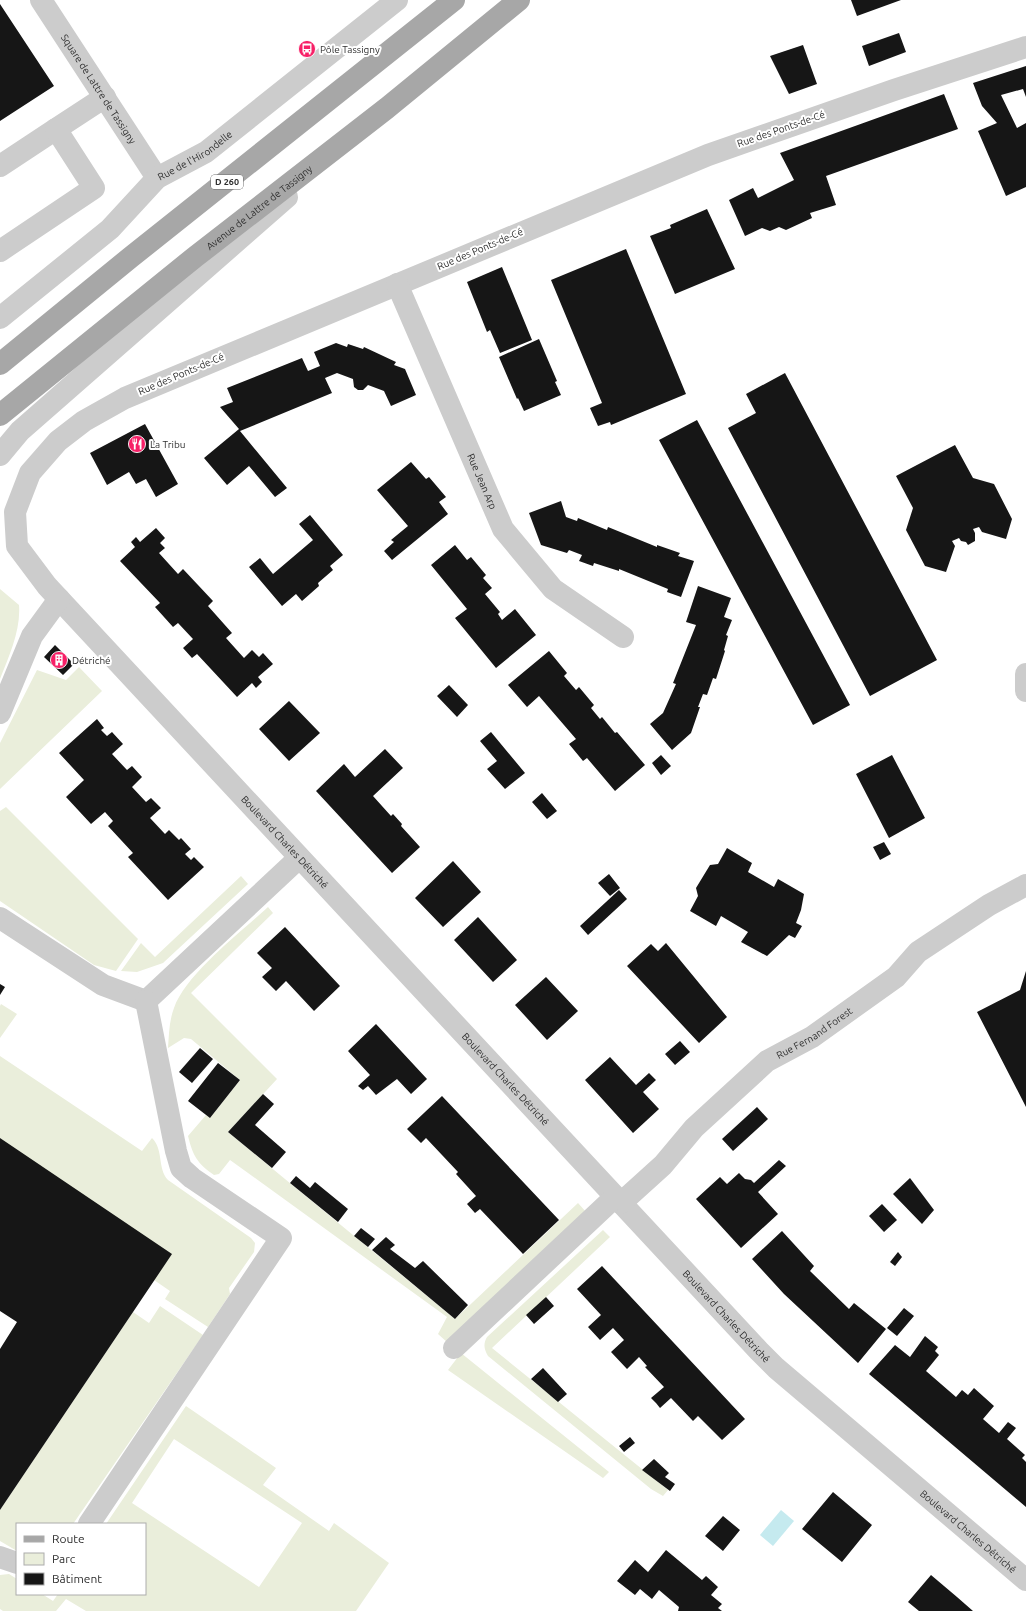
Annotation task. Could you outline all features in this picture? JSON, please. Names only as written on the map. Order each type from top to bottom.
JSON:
[{"type":"main road","name":"D 260","points":[[0,364],[131,257],[454,0]]},
{"type":"main road","name":"Avenue de Lattre de Tassigny","points":[[3,414],[196,257],[387,108],[519,0]]},
{"type":"street","name":"Square de Lattre de Tassigny","points":[[41,0],[157,178]]},
{"type":"street","name":"Rue de l'Hirondelle","points":[[0,318],[110,229],[157,178],[206,152],[398,0]]},
{"type":"street","name":"Rue des Ponts-de-Cé","points":[[17,546],[15,512],[30,473],[58,441],[84,421],[125,398],[708,155],[894,90],[1026,47]]},
{"type":"street","points":[[0,166],[105,97]]},
{"type":"street","points":[[0,455],[20,431],[387,108]]},
{"type":"street","points":[[0,251],[94,188],[56,129]]},
{"type":"street","name":"Rue Jean Arp","points":[[397,284],[503,529],[553,589],[623,637]]},
{"type":"street","name":"Boulevard Charles Détriché","points":[[17,546],[33,569],[59,599],[776,1368],[1026,1580]]},
{"type":"street","points":[[0,713],[32,636],[59,599]]},
{"type":"street","points":[[1026,674],[1026,691]]},
{"type":"street","points":[[146,1001],[299,858]]},
{"type":"street","name":"Rue Fernand Forest","points":[[454,1348],[618,1200],[663,1165],[694,1128],[767,1061],[812,1037],[896,977],[918,952],[990,905],[1026,885]]},
{"type":"street","points":[[0,918],[103,986],[146,1001]]},
{"type":"street","points":[[90,1523],[281,1238],[192,1178],[181,1168],[176,1151],[146,1001]]},
{"type":"street","points":[[0,1557],[16,1562]]},
{"type":"green space","points":[[0,589],[19,605],[19,614],[14,643],[0,679]]},
{"type":"green space","points":[[79,667],[102,691],[0,789],[0,743],[37,670],[66,680]]},
{"type":"green space","points":[[6,807],[138,939],[116,971],[94,965],[0,901],[0,811]]},
{"type":"green space","points":[[241,876],[248,884],[163,963],[137,972],[121,971],[141,943],[155,957]]},
{"type":"green space","points":[[268,907],[273,913],[191,993],[277,1079],[228,1132],[455,1319],[578,1203],[587,1213],[448,1343],[438,1334],[447,1317],[230,1160],[219,1174],[214,1175],[203,1167],[194,1154],[188,1136],[206,1115],[210,1118],[240,1080],[191,1039],[184,1038],[168,1048],[172,1013],[180,995],[202,968],[229,941]]},
{"type":"green space","points":[[1,1004],[17,1014],[0,1038],[0,1006]]},
{"type":"green space","points":[[0,1056],[142,1151],[152,1138],[158,1148],[163,1170],[168,1180],[251,1238],[255,1243],[254,1252],[229,1288],[230,1294],[208,1327],[165,1299],[170,1291],[154,1280],[0,1138]]},
{"type":"green space","points":[[603,1230],[610,1237],[492,1348],[668,1490],[663,1496],[651,1489],[488,1356],[485,1349],[487,1337]]},
{"type":"green space","points":[[160,1306],[203,1335],[74,1523],[16,1523],[16,1550],[0,1541],[0,1510],[133,1312],[149,1323]]},
{"type":"green space","points":[[461,1353],[609,1472],[603,1478],[448,1370]]},
{"type":"green space","points":[[186,1406],[276,1468],[263,1485],[329,1531],[334,1523],[389,1563],[356,1611],[86,1611],[66,1599],[56,1611],[3,1611],[0,1609],[0,1575],[9,1574],[16,1578],[16,1595],[44,1595],[53,1601],[57,1595],[146,1595],[146,1523],[107,1523]],"holes":[[[174,1439],[302,1523],[259,1587],[132,1503]]]},
{"type":"water","points":[[781,1510],[794,1521],[773,1546],[760,1535]]},
{"type":"building","points":[[851,0],[901,0],[857,16]]},
{"type":"building","points":[[0,4],[54,86],[0,121]]},
{"type":"building","points":[[899,33],[906,52],[869,66],[862,46]]},
{"type":"building","points":[[311,42],[315,47],[303,56],[299,51]]},
{"type":"building","points":[[803,45],[817,84],[789,94],[770,56]]},
{"type":"building","points":[[1026,66],[1026,97],[1023,89],[1001,95],[1017,128],[1026,123],[1026,187],[1006,196],[978,131],[997,123],[982,106],[973,83]]},
{"type":"building","points":[[944,94],[958,129],[826,176],[836,205],[810,213],[812,218],[786,230],[779,227],[770,231],[762,228],[745,236],[729,200],[753,188],[758,198],[794,180],[780,153]]},
{"type":"building","points":[[707,209],[735,269],[675,294],[650,236],[671,228],[670,225]]},
{"type":"building","points":[[626,249],[686,394],[611,425],[610,422],[598,426],[590,408],[602,403],[551,280]]},
{"type":"building","points":[[502,267],[532,340],[500,353],[490,330],[487,332],[467,282]]},
{"type":"building","points":[[539,339],[557,381],[555,382],[561,395],[524,411],[518,398],[517,399],[499,357]]},
{"type":"building","points":[[336,343],[347,347],[348,344],[363,349],[364,347],[396,362],[394,365],[405,369],[416,395],[391,406],[384,391],[368,385],[363,390],[358,390],[354,387],[353,379],[337,373],[325,378],[332,393],[240,431],[287,488],[275,497],[249,466],[227,485],[204,458],[239,429],[220,407],[233,402],[227,388],[302,358],[308,371],[320,366],[314,352]]},
{"type":"building","points":[[785,373],[937,660],[870,696],[728,428],[756,413],[746,394]]},
{"type":"building","points":[[697,420],[850,705],[813,725],[659,440]]},
{"type":"building","points":[[145,424],[178,484],[156,497],[146,479],[136,484],[129,472],[107,485],[90,453]]},
{"type":"building","points":[[955,445],[973,478],[994,484],[1012,519],[1006,539],[982,532],[979,527],[973,529],[975,533],[975,541],[968,545],[959,538],[952,541],[955,546],[946,572],[925,566],[906,530],[913,508],[896,476]]},
{"type":"building","points":[[411,462],[426,479],[429,477],[446,497],[439,502],[448,514],[392,560],[384,551],[394,542],[391,540],[408,526],[377,490]]},
{"type":"building","points":[[561,501],[566,517],[577,521],[578,518],[607,530],[608,527],[657,547],[657,545],[680,553],[678,556],[694,561],[681,597],[667,592],[668,589],[619,569],[619,571],[594,563],[593,566],[579,561],[582,555],[569,550],[567,553],[541,545],[529,513]]},
{"type":"building","points":[[310,515],[343,555],[330,566],[333,570],[318,583],[319,586],[302,601],[296,594],[282,606],[249,567],[260,558],[273,574],[313,540],[299,524]]},
{"type":"building","points":[[156,528],[165,538],[160,543],[165,548],[159,553],[178,574],[183,569],[213,601],[208,606],[232,633],[226,638],[244,658],[252,650],[259,657],[263,653],[273,664],[258,677],[262,682],[256,688],[252,683],[237,697],[197,654],[192,658],[183,648],[193,639],[178,623],[173,627],[155,607],[160,603],[120,561],[135,547],[131,542],[136,537],[140,542]]},
{"type":"building","points":[[455,545],[467,560],[471,557],[486,575],[483,578],[492,588],[485,594],[500,612],[498,614],[502,620],[515,609],[536,635],[496,668],[455,618],[467,609],[431,565]]},
{"type":"building","points":[[698,586],[731,598],[724,617],[732,620],[726,635],[728,636],[725,651],[716,679],[713,678],[707,695],[703,694],[691,733],[672,750],[650,724],[663,713],[676,684],[673,683],[696,625],[686,622]]},
{"type":"building","name":"Détriché","points":[[55,645],[74,664],[63,675],[44,657]]},
{"type":"building","points":[[549,651],[567,673],[564,676],[576,690],[579,687],[594,705],[591,708],[600,719],[602,717],[615,733],[617,732],[645,765],[615,791],[587,758],[583,761],[569,744],[576,739],[539,696],[527,707],[508,685]]},
{"type":"building","points":[[449,685],[468,705],[457,717],[437,696]]},
{"type":"building","points":[[289,701],[320,733],[289,761],[259,729]]},
{"type":"building","points":[[97,719],[104,728],[101,730],[107,736],[112,732],[123,744],[112,754],[127,770],[132,766],[142,777],[132,787],[146,802],[151,798],[161,808],[150,818],[165,834],[169,830],[179,840],[181,838],[191,849],[185,854],[191,860],[194,857],[204,867],[168,900],[128,857],[133,853],[108,826],[113,821],[105,812],[91,824],[66,797],[84,780],[59,753]]},
{"type":"building","points":[[491,732],[525,773],[505,789],[487,769],[497,761],[480,741]]},
{"type":"building","points":[[385,749],[403,768],[373,796],[391,816],[393,814],[402,824],[401,826],[420,847],[392,873],[316,791],[344,764],[355,777]]},
{"type":"building","points":[[661,755],[671,766],[661,775],[652,763]]},
{"type":"building","points":[[892,755],[925,818],[889,838],[856,774]]},
{"type":"building","points":[[542,793],[557,811],[547,819],[532,802]]},
{"type":"building","points":[[884,842],[891,854],[880,860],[873,847]]},
{"type":"building","points":[[727,848],[752,863],[748,872],[774,887],[778,879],[804,894],[801,910],[796,923],[802,926],[795,938],[789,935],[767,956],[741,942],[748,932],[721,916],[716,926],[690,911],[698,896],[696,888],[710,865],[718,864]]},
{"type":"building","points":[[453,861],[481,892],[443,927],[415,898]]},
{"type":"building","points":[[609,874],[620,888],[610,896],[598,883]]},
{"type":"building","points":[[619,890],[627,899],[588,935],[580,926]]},
{"type":"building","points":[[478,917],[517,960],[493,982],[454,940]]},
{"type":"building","points":[[285,927],[340,986],[314,1011],[286,981],[276,991],[262,977],[272,968],[257,953]]},
{"type":"building","points":[[666,943],[727,1017],[699,1043],[627,966],[651,944],[658,951]]},
{"type":"building","points":[[1026,971],[1026,1107],[977,1012],[1020,990]]},
{"type":"building","points":[[546,977],[578,1011],[547,1040],[515,1005]]},
{"type":"building","points":[[0,984],[5,987],[0,995]]},
{"type":"building","points":[[376,1024],[427,1079],[411,1094],[397,1079],[376,1095],[368,1086],[363,1090],[358,1086],[370,1075],[348,1051]]},
{"type":"building","points":[[680,1041],[690,1052],[675,1065],[665,1054]]},
{"type":"building","points":[[200,1048],[213,1059],[192,1083],[179,1072]]},
{"type":"building","points":[[610,1057],[636,1085],[649,1073],[656,1080],[643,1092],[659,1109],[633,1133],[585,1080]]},
{"type":"building","points":[[218,1063],[240,1080],[210,1118],[188,1101]]},
{"type":"building","points":[[263,1094],[274,1104],[255,1125],[286,1152],[272,1168],[228,1132]]},
{"type":"building","points":[[442,1096],[559,1220],[523,1254],[480,1209],[475,1213],[467,1204],[476,1196],[456,1174],[458,1172],[426,1138],[421,1143],[407,1129]]},
{"type":"building","points":[[757,1107],[768,1119],[733,1151],[722,1139]]},
{"type":"building","points":[[0,1138],[172,1254],[0,1510],[0,1349],[17,1322],[0,1311]]},
{"type":"building","points":[[779,1160],[786,1166],[758,1192],[778,1214],[741,1248],[696,1199],[720,1177],[727,1184],[739,1173],[745,1179],[751,1180],[754,1183]]},
{"type":"building","points":[[296,1176],[310,1188],[315,1182],[348,1209],[338,1222],[290,1183]]},
{"type":"building","points":[[910,1178],[934,1210],[922,1224],[893,1194]]},
{"type":"building","points":[[882,1204],[897,1220],[884,1232],[869,1216]]},
{"type":"building","points":[[361,1228],[375,1239],[368,1247],[354,1236]]},
{"type":"building","points":[[782,1231],[814,1266],[810,1271],[849,1309],[854,1303],[886,1329],[858,1363],[784,1294],[752,1259]]},
{"type":"building","points":[[386,1237],[395,1245],[390,1249],[415,1268],[423,1261],[468,1305],[455,1319],[372,1250]]},
{"type":"building","points":[[898,1252],[902,1257],[895,1266],[890,1262]]},
{"type":"building","points":[[602,1266],[745,1419],[722,1440],[698,1416],[693,1421],[671,1398],[660,1408],[651,1398],[664,1387],[645,1367],[647,1366],[639,1357],[627,1369],[611,1352],[624,1340],[613,1328],[600,1340],[588,1327],[601,1315],[577,1289]]},
{"type":"building","points":[[546,1297],[554,1306],[534,1324],[526,1315]]},
{"type":"building","points":[[904,1308],[914,1316],[897,1336],[887,1328]]},
{"type":"building","points":[[925,1336],[938,1347],[935,1351],[939,1355],[926,1371],[956,1397],[962,1390],[968,1395],[974,1388],[994,1406],[983,1419],[999,1433],[1008,1422],[1016,1428],[1007,1439],[1025,1455],[1022,1458],[1026,1462],[1026,1507],[869,1374],[895,1345],[910,1357]]},
{"type":"building","points":[[543,1368],[567,1394],[558,1402],[531,1379]]},
{"type":"building","points":[[630,1437],[635,1443],[624,1452],[619,1446]]},
{"type":"building","points":[[654,1459],[669,1473],[665,1477],[675,1484],[670,1491],[642,1470]]},
{"type":"building","points":[[833,1492],[872,1525],[842,1562],[802,1529]]},
{"type":"building","points":[[723,1516],[740,1530],[723,1551],[705,1536]]},
{"type":"building","points":[[666,1550],[702,1580],[706,1576],[718,1587],[711,1595],[722,1604],[718,1608],[722,1611],[678,1611],[679,1607],[659,1590],[652,1599],[640,1589],[635,1595],[617,1581],[635,1560],[648,1572]]},
{"type":"building","points":[[931,1575],[973,1611],[919,1611],[908,1602]]},
{"type":"place","name":"Pôle Tassigny","points":[[307,49]]},
{"type":"place","name":"La Tribu","points":[[137,444]]},
{"type":"place","name":"Détriché","points":[[59,660]]}]
